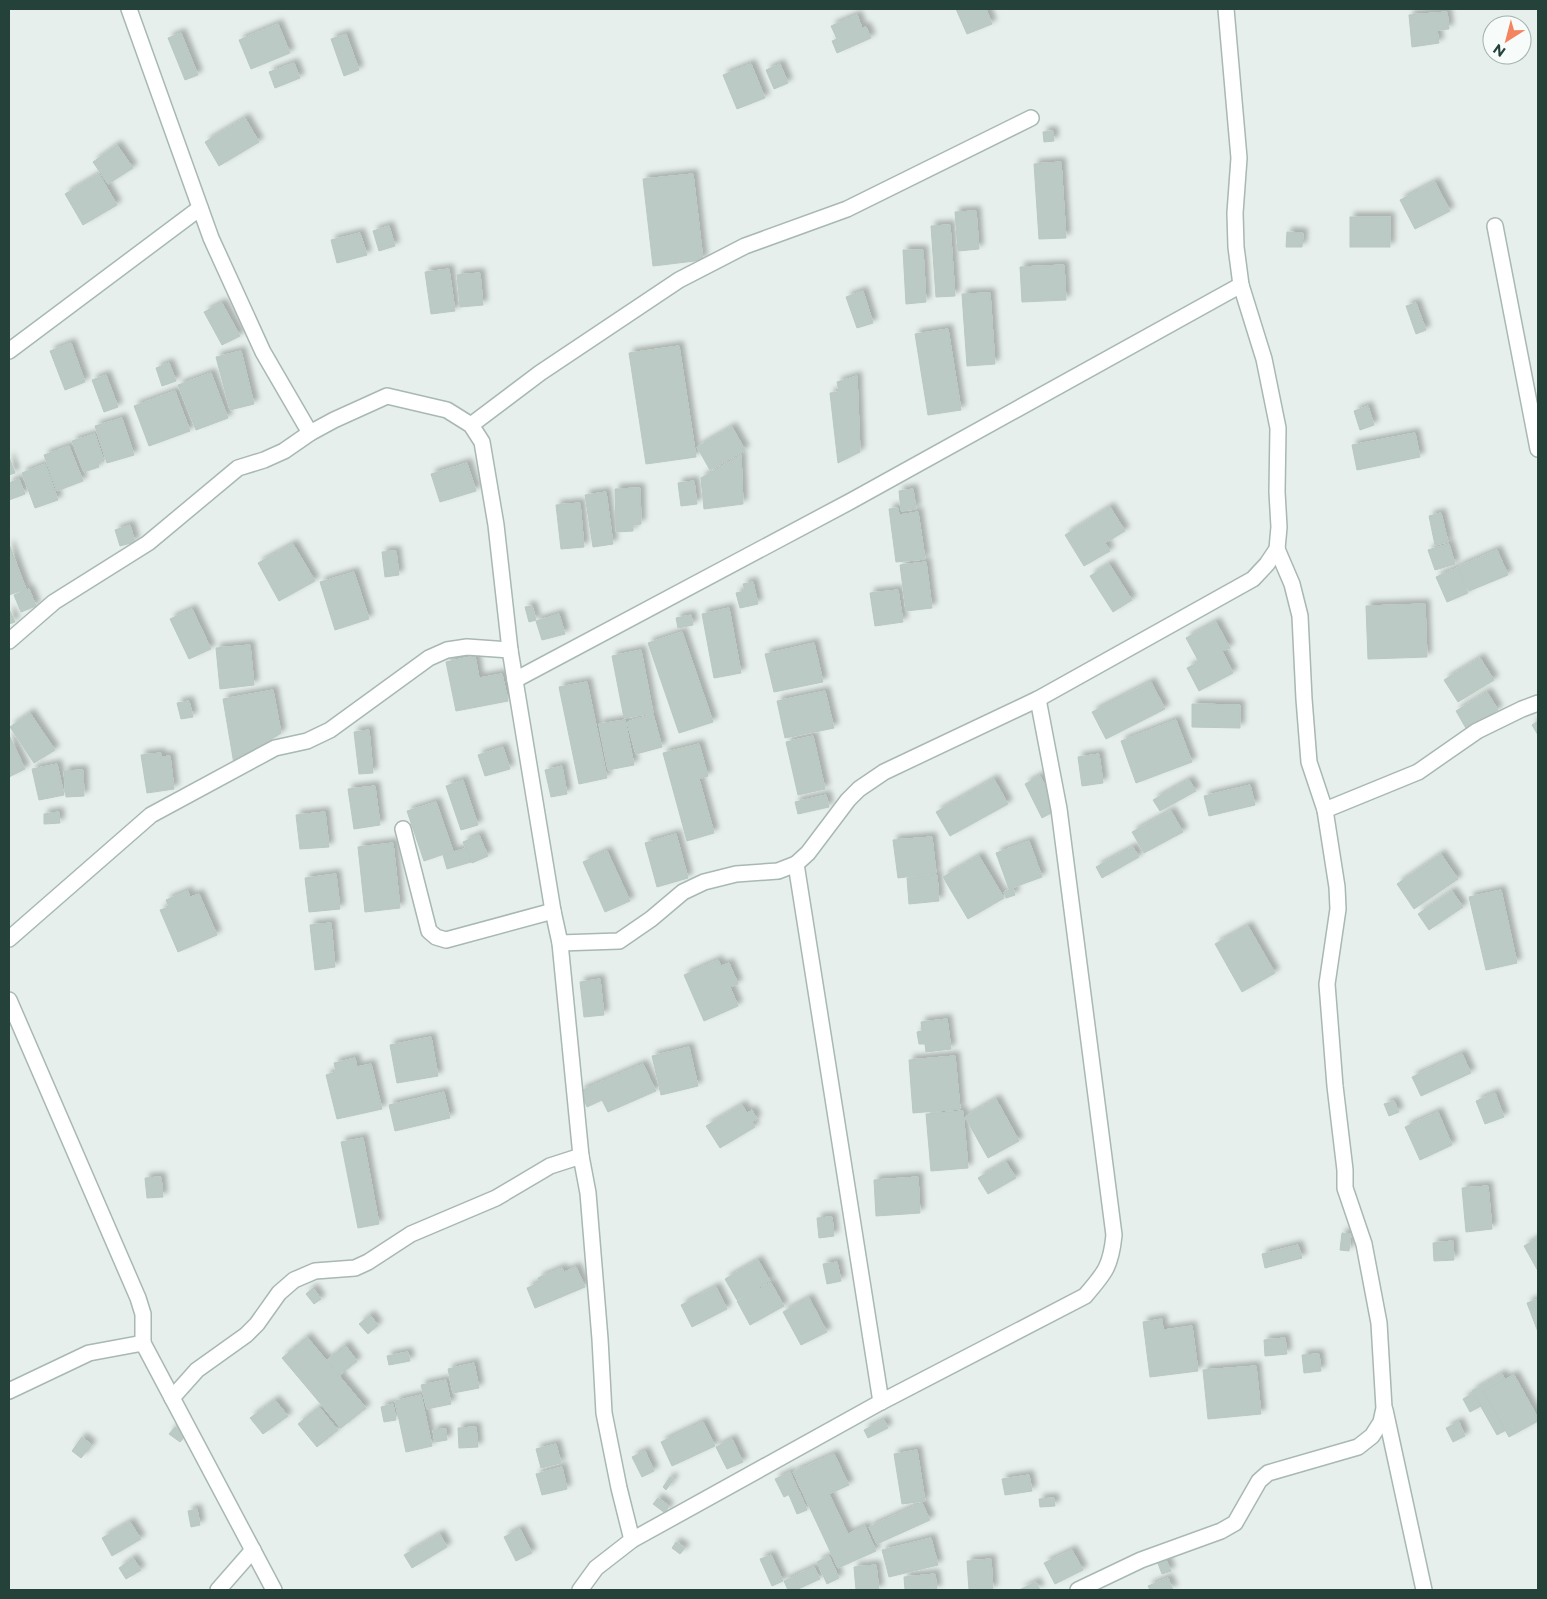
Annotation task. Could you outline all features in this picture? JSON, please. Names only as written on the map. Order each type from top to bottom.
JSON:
[{"type":"street","points":[[129,9],[211,238],[263,352],[310,433]]},
{"type":"street","points":[[1226,9],[1239,158],[1235,213],[1236,247],[1242,285],[1264,359],[1278,428],[1277,492],[1279,527],[1277,550],[1292,584],[1300,616],[1309,762],[1325,810],[1337,887],[1338,909],[1326,984],[1345,1170],[1345,1188],[1364,1244],[1379,1323],[1384,1408],[1424,1590]]},
{"type":"street","points":[[471,426],[540,373],[679,280],[745,246],[847,209],[1031,118]]},
{"type":"street","points":[[9,350],[200,208]]},
{"type":"street","points":[[1495,226],[1538,448]]},
{"type":"street","points":[[515,680],[851,501],[1242,285]]},
{"type":"street","points":[[9,641],[54,602],[148,543],[238,468],[264,460],[284,451],[310,433],[334,420],[386,396],[447,410],[471,426],[482,442],[496,525],[510,650],[553,911],[560,943],[581,1156],[588,1193],[604,1413],[618,1488],[632,1540]]},
{"type":"street","points":[[560,943],[619,941],[651,919],[683,892],[704,882],[736,874],[778,871],[796,864],[808,853],[848,800],[884,772],[1038,699],[1254,579],[1277,550]]},
{"type":"street","points":[[9,939],[151,815],[275,748],[306,741],[330,730],[429,658],[447,650],[467,647],[510,650]]},
{"type":"street","points":[[580,1590],[596,1568],[632,1540],[882,1402],[1085,1296],[1103,1275],[1112,1254],[1114,1235],[1059,809],[1038,699]]},
{"type":"street","points":[[1325,810],[1418,772],[1477,731],[1538,703]]},
{"type":"street","points":[[403,829],[429,931],[436,936],[446,940],[553,911]]},
{"type":"street","points":[[796,864],[882,1402]]},
{"type":"street","points":[[9,1000],[138,1298],[143,1314],[143,1343],[274,1590]]},
{"type":"street","points":[[172,1398],[197,1370],[246,1335],[257,1324],[279,1293],[294,1280],[315,1271],[355,1268],[368,1262],[411,1234],[496,1198],[550,1166],[581,1156]]},
{"type":"street","points":[[9,1391],[89,1353],[143,1343]]},
{"type":"street","points":[[1078,1590],[1141,1560],[1221,1531],[1235,1523],[1259,1481],[1268,1472],[1358,1448],[1372,1436],[1381,1422],[1384,1408]]},
{"type":"street","points":[[218,1590],[253,1550]]},
{"type":"building","points":[[956,9],[986,9],[992,24],[967,34]]},
{"type":"building","points":[[1447,12],[1449,29],[1437,30],[1439,43],[1412,47],[1409,15]]},
{"type":"building","points":[[857,15],[862,28],[866,27],[871,38],[837,53],[832,41],[837,39],[831,26]]},
{"type":"building","points":[[278,24],[290,53],[251,69],[239,40]]},
{"type":"building","points":[[181,33],[198,75],[185,80],[168,38]]},
{"type":"building","points":[[346,34],[359,70],[344,76],[331,39]]},
{"type":"building","points":[[294,63],[300,78],[275,88],[269,72]]},
{"type":"building","points":[[751,64],[765,98],[737,109],[723,75]]},
{"type":"building","points":[[780,64],[788,83],[774,89],[766,70]]},
{"type":"building","points":[[245,118],[259,142],[219,166],[205,142]]},
{"type":"building","points":[[1053,131],[1054,141],[1044,142],[1043,132]]},
{"type":"building","points":[[117,145],[133,168],[108,184],[93,162]]},
{"type":"building","points":[[1061,162],[1066,238],[1039,239],[1034,164]]},
{"type":"building","points":[[99,174],[117,205],[83,225],[65,194]]},
{"type":"building","points":[[693,174],[703,260],[653,266],[643,179]]},
{"type":"building","points":[[1435,182],[1450,211],[1415,229],[1400,200]]},
{"type":"building","points":[[976,211],[979,249],[958,251],[955,212]]},
{"type":"building","points":[[1350,217],[1390,217],[1390,247],[1350,247]]},
{"type":"building","points":[[950,225],[955,296],[936,297],[931,226]]},
{"type":"building","points":[[389,226],[395,246],[379,251],[373,231]]},
{"type":"building","points":[[1287,232],[1303,233],[1302,247],[1286,247]]},
{"type":"building","points":[[360,233],[367,255],[337,263],[331,240]]},
{"type":"building","points":[[903,250],[923,250],[926,302],[906,304]]},
{"type":"building","points":[[1064,265],[1066,300],[1022,302],[1020,267]]},
{"type":"building","points":[[449,269],[455,311],[431,314],[425,272]]},
{"type":"building","points":[[480,273],[483,305],[460,307],[457,275]]},
{"type":"building","points":[[863,291],[873,323],[857,328],[846,297]]},
{"type":"building","points":[[990,293],[995,364],[967,366],[962,294]]},
{"type":"building","points":[[222,303],[240,336],[222,345],[204,312]]},
{"type":"building","points":[[1416,303],[1426,330],[1416,334],[1406,306]]},
{"type":"building","points":[[948,329],[961,410],[928,415],[915,334]]},
{"type":"building","points":[[71,343],[85,382],[65,390],[50,351]]},
{"type":"building","points":[[679,346],[696,457],[646,464],[629,353]]},
{"type":"building","points":[[241,351],[254,404],[230,410],[216,357]]},
{"type":"building","points":[[169,363],[176,381],[162,386],[156,368]]},
{"type":"building","points":[[211,373],[228,418],[196,430],[178,385]]},
{"type":"building","points":[[106,375],[118,407],[104,412],[92,380]]},
{"type":"building","points":[[857,376],[860,452],[838,463],[830,393],[839,392],[837,382]]},
{"type":"building","points":[[175,391],[190,431],[149,446],[134,406]]},
{"type":"building","points":[[1368,406],[1374,425],[1360,430],[1354,411]]},
{"type":"building","points":[[122,418],[134,455],[107,463],[95,426]]},
{"type":"building","points":[[732,427],[745,450],[710,470],[697,447]]},
{"type":"building","points":[[1415,433],[1420,457],[1357,470],[1352,445]]},
{"type":"building","points":[[95,434],[104,461],[98,463],[99,467],[84,472],[72,441]]},
{"type":"building","points":[[69,446],[83,481],[57,491],[44,455]]},
{"type":"building","points":[[741,455],[743,504],[704,509],[701,478]]},
{"type":"building","points":[[9,457],[15,473],[9,475]]},
{"type":"building","points":[[467,463],[476,491],[440,502],[431,474]]},
{"type":"building","points":[[45,464],[58,500],[35,508],[22,473]]},
{"type":"building","points":[[19,479],[25,494],[9,500],[9,483]]},
{"type":"building","points":[[694,481],[697,504],[681,506],[678,483]]},
{"type":"building","points":[[640,488],[641,524],[633,525],[633,531],[616,532],[615,489]]},
{"type":"building","points":[[913,489],[916,509],[901,511],[899,491]]},
{"type":"building","points":[[606,492],[613,544],[593,547],[585,495]]},
{"type":"building","points":[[580,503],[584,547],[561,549],[556,505]]},
{"type":"building","points":[[1110,507],[1125,531],[1105,543],[1110,551],[1084,566],[1065,535]]},
{"type":"building","points":[[898,508],[899,515],[918,512],[925,559],[896,562],[889,509]]},
{"type":"building","points":[[1441,513],[1448,542],[1435,545],[1429,516]]},
{"type":"building","points":[[130,525],[135,542],[120,546],[115,530]]},
{"type":"building","points":[[9,544],[26,589],[9,595]]},
{"type":"building","points":[[293,544],[315,581],[279,601],[258,563]]},
{"type":"building","points":[[1449,544],[1455,564],[1435,570],[1428,550]]},
{"type":"building","points":[[1497,550],[1508,575],[1469,591],[1458,567]]},
{"type":"building","points":[[396,551],[399,575],[385,577],[382,552]]},
{"type":"building","points":[[926,562],[932,608],[906,611],[900,565]]},
{"type":"building","points":[[1109,564],[1132,600],[1113,612],[1090,576]]},
{"type":"building","points":[[1457,568],[1468,593],[1447,602],[1436,577]]},
{"type":"building","points":[[354,572],[369,619],[335,630],[320,582]]},
{"type":"building","points":[[753,582],[758,604],[740,608],[736,593],[745,591],[743,584]]},
{"type":"building","points":[[29,589],[36,606],[21,612],[14,595]]},
{"type":"building","points":[[898,590],[903,622],[875,626],[870,593]]},
{"type":"building","points":[[1425,604],[1427,657],[1368,659],[1366,606]]},
{"type":"building","points":[[532,606],[536,620],[529,622],[525,607]]},
{"type":"building","points":[[729,608],[741,673],[714,678],[702,614]]},
{"type":"building","points":[[192,609],[211,649],[189,659],[170,619]]},
{"type":"building","points":[[9,611],[15,622],[9,624]]},
{"type":"building","points":[[559,614],[565,634],[542,640],[536,621]]},
{"type":"building","points":[[691,615],[693,625],[678,628],[676,618]]},
{"type":"building","points":[[1216,622],[1230,648],[1222,651],[1233,673],[1199,691],[1187,668],[1199,662],[1186,638]]},
{"type":"building","points":[[682,632],[713,722],[679,733],[648,643]]},
{"type":"building","points":[[814,643],[823,682],[774,692],[765,654]]},
{"type":"building","points":[[250,645],[254,685],[220,689],[216,648]]},
{"type":"building","points":[[641,650],[653,713],[624,718],[612,656]]},
{"type":"building","points":[[475,656],[479,678],[502,674],[508,701],[456,711],[446,662]]},
{"type":"building","points":[[1480,658],[1494,680],[1458,702],[1444,680]]},
{"type":"building","points":[[587,682],[607,778],[579,784],[559,687]]},
{"type":"building","points":[[1151,682],[1165,709],[1106,739],[1092,712]]},
{"type":"building","points":[[273,690],[281,733],[234,764],[223,699]]},
{"type":"building","points":[[825,691],[834,728],[785,738],[777,701]]},
{"type":"building","points":[[1487,692],[1498,710],[1467,730],[1456,711]]},
{"type":"building","points":[[189,701],[193,717],[181,719],[177,703]]},
{"type":"building","points":[[1192,704],[1240,705],[1240,728],[1192,727]]},
{"type":"building","points":[[30,713],[55,750],[34,763],[10,727]]},
{"type":"building","points":[[653,714],[662,747],[636,754],[627,722]]},
{"type":"building","points":[[625,720],[634,765],[608,770],[599,724]]},
{"type":"building","points":[[1176,720],[1192,762],[1136,783],[1121,741]]},
{"type":"building","points":[[1538,721],[1538,735],[1532,725]]},
{"type":"building","points":[[369,730],[373,773],[359,774],[354,732]]},
{"type":"building","points":[[9,735],[25,769],[9,777]]},
{"type":"building","points":[[813,736],[825,789],[798,795],[786,742]]},
{"type":"building","points":[[699,744],[708,776],[699,779],[714,833],[687,841],[663,753]]},
{"type":"building","points":[[503,747],[510,769],[485,776],[478,755]]},
{"type":"building","points":[[161,753],[161,757],[170,756],[174,789],[147,793],[141,755]]},
{"type":"building","points":[[1099,754],[1103,783],[1082,786],[1078,757]]},
{"type":"building","points":[[57,764],[64,795],[39,800],[32,769]]},
{"type":"building","points":[[562,766],[567,794],[551,797],[545,770]]},
{"type":"building","points":[[83,770],[84,796],[66,797],[64,771]]},
{"type":"building","points":[[1040,776],[1058,809],[1042,818],[1025,784]]},
{"type":"building","points":[[994,779],[1008,804],[950,836],[936,812]]},
{"type":"building","points":[[463,780],[478,825],[461,830],[446,786]]},
{"type":"building","points":[[1189,780],[1196,791],[1160,811],[1153,800]]},
{"type":"building","points":[[1250,785],[1255,805],[1209,816],[1204,796]]},
{"type":"building","points":[[375,786],[380,825],[354,829],[348,789]]},
{"type":"building","points":[[826,795],[829,807],[798,814],[795,802]]},
{"type":"building","points":[[436,802],[453,851],[424,861],[407,811]]},
{"type":"building","points":[[1171,811],[1183,832],[1144,853],[1132,832]]},
{"type":"building","points":[[59,812],[60,823],[44,824],[44,814]]},
{"type":"building","points":[[325,812],[329,847],[300,849],[296,815]]},
{"type":"building","points":[[676,834],[688,878],[657,887],[645,843]]},
{"type":"building","points":[[479,835],[488,856],[472,863],[463,842]]},
{"type":"building","points":[[932,837],[936,873],[898,878],[893,840]]},
{"type":"building","points":[[1029,841],[1042,877],[1009,889],[996,853]]},
{"type":"building","points":[[393,843],[400,908],[365,912],[358,847]]},
{"type":"building","points":[[1133,847],[1139,857],[1102,878],[1096,867]]},
{"type":"building","points":[[467,848],[471,862],[447,869],[443,855]]},
{"type":"building","points":[[607,851],[630,901],[605,912],[583,862]]},
{"type":"building","points":[[1441,854],[1458,879],[1414,909],[1397,884]]},
{"type":"building","points":[[979,856],[1004,898],[968,919],[943,877]]},
{"type":"building","points":[[336,874],[340,909],[309,912],[305,878]]},
{"type":"building","points":[[937,875],[939,901],[909,904],[907,878]]},
{"type":"building","points":[[1013,888],[1015,895],[1006,898],[1004,892]]},
{"type":"building","points":[[1501,890],[1517,963],[1486,970],[1469,897]]},
{"type":"building","points":[[188,891],[190,897],[199,894],[217,935],[178,952],[160,910],[169,907],[166,900]]},
{"type":"building","points":[[1452,891],[1463,907],[1429,930],[1418,914]]},
{"type":"building","points":[[331,923],[335,967],[315,970],[310,925]]},
{"type":"building","points":[[1248,926],[1275,973],[1242,992],[1215,944]]},
{"type":"building","points":[[718,960],[721,966],[729,963],[738,984],[730,987],[738,1006],[704,1021],[684,975]]},
{"type":"building","points":[[600,979],[604,1015],[584,1017],[580,982]]},
{"type":"building","points":[[947,1019],[951,1049],[926,1052],[925,1044],[919,1044],[917,1032],[922,1031],[921,1022]]},
{"type":"building","points":[[431,1037],[438,1076],[397,1083],[390,1045]]},
{"type":"building","points":[[689,1047],[698,1086],[661,1095],[652,1056]]},
{"type":"building","points":[[1462,1054],[1471,1073],[1421,1096],[1412,1077]]},
{"type":"building","points":[[955,1056],[960,1109],[913,1113],[909,1060]]},
{"type":"building","points":[[355,1058],[357,1067],[371,1064],[382,1109],[337,1119],[326,1075],[336,1072],[334,1063]]},
{"type":"building","points":[[643,1064],[656,1091],[608,1112],[602,1100],[587,1107],[580,1091]]},
{"type":"building","points":[[444,1092],[450,1118],[395,1131],[389,1105]]},
{"type":"building","points":[[1495,1093],[1504,1117],[1485,1124],[1476,1101]]},
{"type":"building","points":[[996,1099],[1019,1141],[988,1158],[965,1117]]},
{"type":"building","points":[[1394,1101],[1399,1112],[1389,1116],[1384,1104]]},
{"type":"building","points":[[742,1105],[747,1113],[752,1110],[757,1119],[752,1122],[755,1127],[720,1148],[706,1126]]},
{"type":"building","points":[[963,1111],[968,1168],[931,1171],[926,1114]]},
{"type":"building","points":[[1438,1112],[1452,1145],[1420,1160],[1405,1127]]},
{"type":"building","points":[[363,1138],[379,1224],[358,1228],[341,1142]]},
{"type":"building","points":[[1006,1162],[1016,1178],[988,1194],[978,1178]]},
{"type":"building","points":[[161,1177],[163,1197],[147,1198],[145,1178]]},
{"type":"building","points":[[918,1177],[920,1213],[876,1216],[874,1180]]},
{"type":"building","points":[[1488,1186],[1492,1229],[1466,1232],[1462,1188]]},
{"type":"building","points":[[832,1217],[834,1236],[819,1238],[817,1218]]},
{"type":"building","points":[[1342,1233],[1351,1234],[1349,1251],[1340,1250]]},
{"type":"building","points":[[1538,1238],[1538,1271],[1524,1246]]},
{"type":"building","points":[[1453,1241],[1454,1260],[1434,1261],[1433,1243]]},
{"type":"building","points":[[1298,1245],[1302,1258],[1265,1268],[1262,1254]]},
{"type":"building","points":[[758,1260],[770,1281],[737,1300],[725,1279]]},
{"type":"building","points":[[837,1262],[841,1281],[827,1284],[823,1264]]},
{"type":"building","points":[[576,1267],[585,1287],[535,1308],[527,1288],[540,1282],[538,1278],[562,1268],[564,1272]]},
{"type":"building","points":[[771,1283],[784,1306],[750,1325],[737,1301]]},
{"type":"building","points":[[716,1287],[727,1309],[692,1327],[681,1305]]},
{"type":"building","points":[[313,1288],[321,1299],[314,1304],[306,1294]]},
{"type":"building","points":[[809,1298],[827,1332],[801,1345],[783,1312]]},
{"type":"building","points":[[1538,1299],[1538,1332],[1527,1303]]},
{"type":"building","points":[[370,1315],[378,1325],[368,1334],[359,1324]]},
{"type":"building","points":[[1162,1319],[1163,1330],[1192,1326],[1198,1371],[1150,1377],[1143,1322]]},
{"type":"building","points":[[307,1337],[366,1408],[341,1428],[282,1358]]},
{"type":"building","points":[[1285,1338],[1287,1354],[1265,1356],[1264,1340]]},
{"type":"building","points":[[345,1345],[357,1361],[340,1375],[327,1360]]},
{"type":"building","points":[[408,1352],[410,1361],[389,1365],[387,1356]]},
{"type":"building","points":[[1319,1354],[1321,1371],[1304,1373],[1302,1355]]},
{"type":"building","points":[[474,1363],[479,1388],[453,1393],[448,1369]]},
{"type":"building","points":[[1256,1366],[1261,1414],[1208,1419],[1203,1370]]},
{"type":"building","points":[[1502,1374],[1528,1418],[1497,1435],[1472,1391]]},
{"type":"building","points":[[1514,1375],[1538,1421],[1509,1437],[1483,1391]]},
{"type":"building","points":[[446,1380],[451,1404],[427,1409],[421,1385]]},
{"type":"building","points":[[1473,1393],[1481,1406],[1470,1412],[1463,1399]]},
{"type":"building","points":[[421,1395],[432,1446],[406,1452],[395,1401]]},
{"type":"building","points":[[275,1400],[288,1416],[263,1434],[250,1418]]},
{"type":"building","points":[[393,1404],[396,1420],[384,1422],[381,1407]]},
{"type":"building","points":[[319,1407],[338,1430],[317,1447],[298,1424]]},
{"type":"building","points":[[884,1420],[888,1428],[868,1438],[864,1430]]},
{"type":"building","points":[[703,1422],[715,1446],[672,1466],[661,1442]]},
{"type":"building","points":[[1459,1422],[1465,1436],[1453,1442],[1446,1428]]},
{"type":"building","points":[[175,1427],[186,1435],[180,1442],[169,1434]]},
{"type":"building","points":[[476,1427],[478,1447],[459,1448],[458,1428]]},
{"type":"building","points":[[446,1429],[447,1440],[435,1442],[433,1430]]},
{"type":"building","points":[[82,1437],[92,1445],[81,1458],[72,1451]]},
{"type":"building","points":[[732,1439],[743,1462],[727,1469],[716,1447]]},
{"type":"building","points":[[556,1444],[561,1463],[541,1468],[536,1449]]},
{"type":"building","points":[[917,1450],[925,1501],[902,1504],[894,1454]]},
{"type":"building","points":[[645,1451],[654,1471],[642,1477],[632,1457]]},
{"type":"building","points":[[834,1454],[849,1485],[829,1494],[848,1534],[865,1526],[876,1551],[838,1568],[793,1472]]},
{"type":"building","points":[[562,1467],[567,1489],[542,1495],[536,1474]]},
{"type":"building","points":[[790,1472],[798,1490],[784,1497],[775,1479]]},
{"type":"building","points":[[1029,1475],[1032,1491],[1005,1495],[1002,1479]]},
{"type":"building","points":[[670,1477],[674,1479],[666,1490],[663,1487]]},
{"type":"building","points":[[799,1491],[807,1510],[797,1514],[789,1495]]},
{"type":"building","points":[[658,1498],[669,1506],[665,1513],[653,1504]]},
{"type":"building","points":[[1054,1498],[1055,1506],[1040,1507],[1039,1499]]},
{"type":"building","points":[[922,1503],[930,1520],[877,1544],[869,1527]]},
{"type":"building","points":[[197,1509],[200,1525],[191,1527],[188,1511]]},
{"type":"building","points":[[130,1522],[141,1539],[112,1556],[102,1538]]},
{"type":"building","points":[[520,1529],[532,1553],[516,1561],[504,1537]]},
{"type":"building","points":[[440,1534],[447,1547],[412,1568],[404,1555]]},
{"type":"building","points":[[931,1538],[938,1565],[889,1577],[882,1550]]},
{"type":"building","points":[[676,1542],[685,1548],[680,1554],[672,1548]]},
{"type":"building","points":[[1072,1550],[1083,1570],[1055,1584],[1044,1563]]},
{"type":"building","points":[[771,1555],[783,1581],[772,1586],[760,1559]]},
{"type":"building","points":[[829,1556],[839,1578],[827,1584],[817,1562]]},
{"type":"building","points":[[133,1558],[141,1570],[126,1579],[119,1568]]},
{"type":"building","points":[[1165,1558],[1171,1571],[1162,1574],[1157,1561]]},
{"type":"building","points":[[991,1559],[993,1590],[969,1590],[967,1561]]},
{"type":"building","points":[[876,1565],[879,1590],[856,1590],[854,1567]]},
{"type":"building","points":[[814,1567],[820,1579],[796,1590],[788,1590],[784,1581]]},
{"type":"building","points":[[935,1574],[937,1590],[905,1590],[904,1577]]},
{"type":"building","points":[[1168,1578],[1173,1590],[1150,1590],[1148,1586]]},
{"type":"building","points":[[1036,1582],[1040,1590],[1019,1590]]}]
